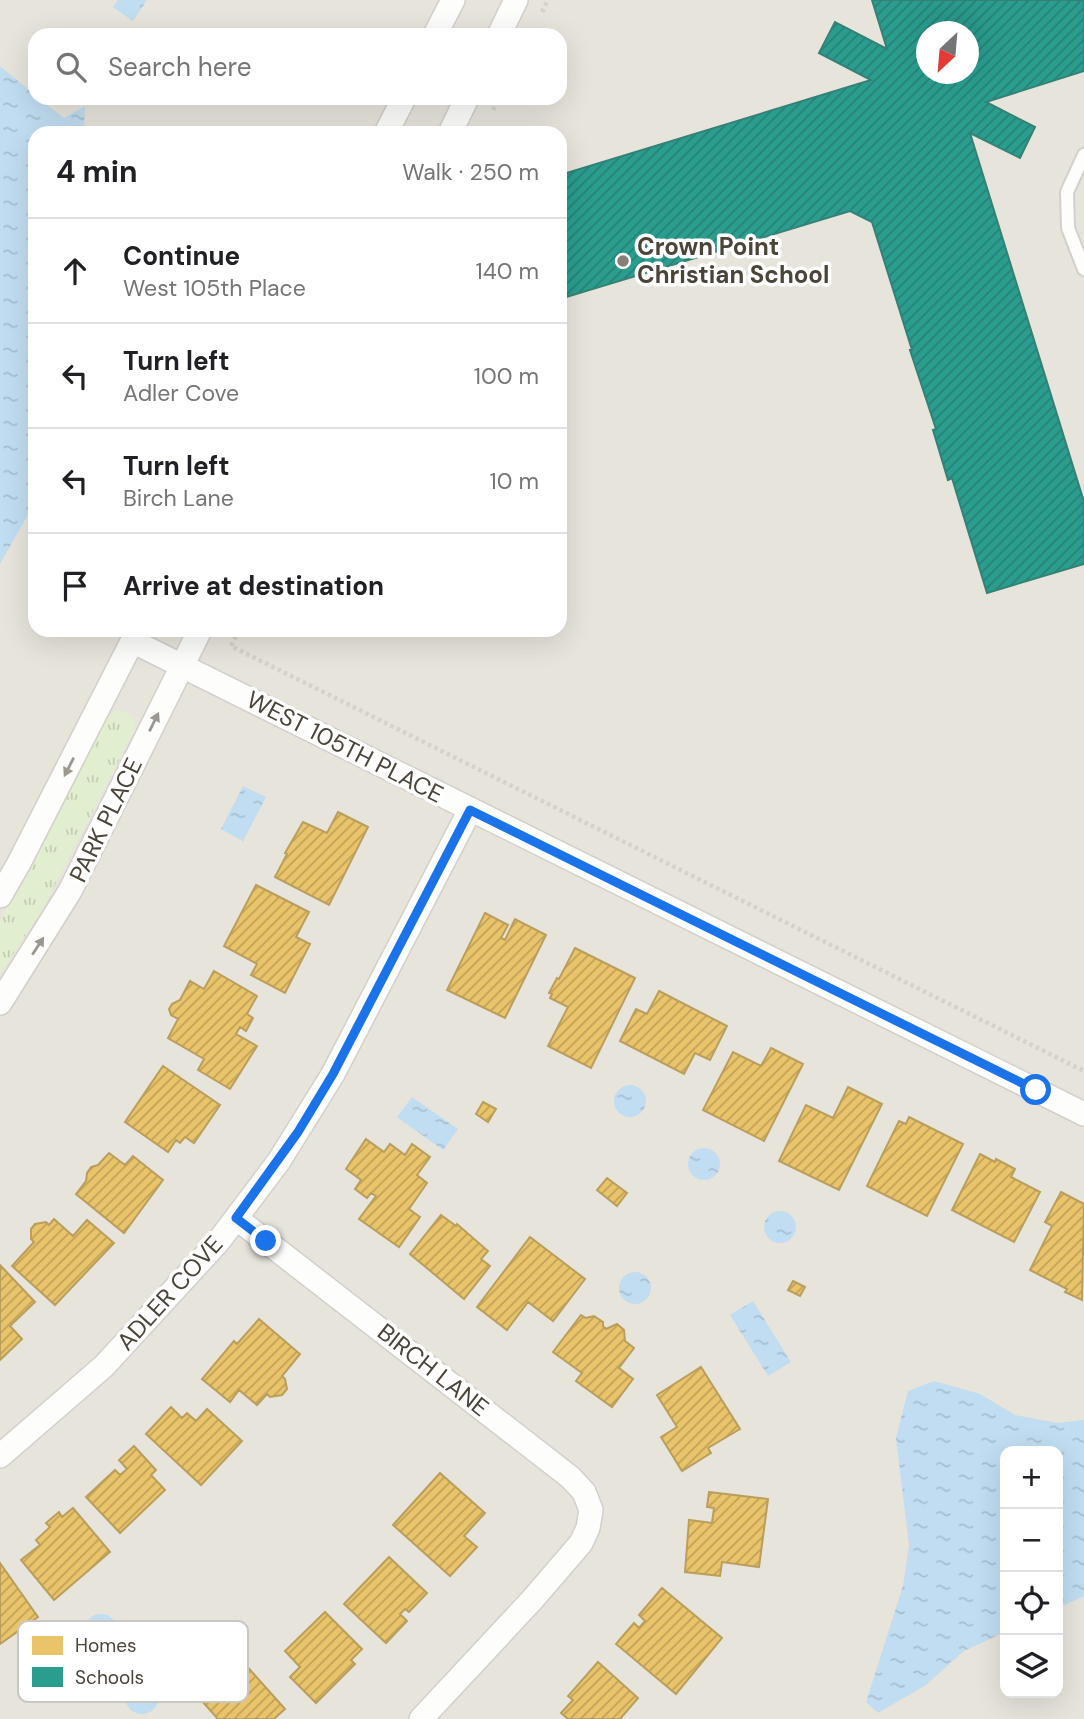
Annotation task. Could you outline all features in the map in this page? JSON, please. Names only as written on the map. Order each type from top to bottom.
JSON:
[{"type":"street","points":[[439,28],[453,0]]},
{"type":"street","points":[[502,28],[516,0]]},
{"type":"street","points":[[390,126],[400,105]]},
{"type":"street","points":[[453,126],[464,105]]},
{"type":"street","points":[[0,896],[134,637]]},
{"type":"street","name":"WEST 105TH PLACE","points":[[138,637],[183,666],[1084,1114]]},
{"type":"street","name":"PARK PLACE","points":[[0,1003],[70,891],[197,637]]},
{"type":"street","name":"ADLER COVE","points":[[0,1456],[104,1366],[218,1242],[236,1218],[298,1132],[333,1074],[470,810]]},
{"type":"street","name":"BIRCH LANE","points":[[236,1218],[570,1477],[584,1492],[591,1510],[588,1528],[581,1543],[421,1719]]},
{"type":"lane","points":[[1084,155],[1067,192],[1068,228],[1084,269]]},
{"type":"path","points":[[236,637],[231,646],[1084,1071]]},
{"type":"shaded area","points":[[0,0],[1084,0],[1084,1719],[0,1719]]},
{"type":"green space","points":[[115,710],[130,715],[135,729],[42,910],[0,974],[0,921],[27,876],[106,720]]},
{"type":"water","points":[[118,0],[147,0],[133,21],[113,7]]},
{"type":"water","points":[[0,66],[28,89],[28,105],[47,105],[64,118],[85,106],[84,126],[28,126],[28,514],[0,564]]},
{"type":"water","points":[[243,786],[266,797],[243,841],[221,829]]},
{"type":"water","points":[[630,1085],[641,1090],[646,1101],[641,1112],[630,1117],[619,1112],[614,1101],[619,1090]]},
{"type":"water","points":[[412,1097],[458,1129],[443,1150],[397,1117]]},
{"type":"water","points":[[704,1148],[715,1153],[720,1164],[715,1175],[704,1180],[693,1175],[688,1164],[693,1153]]},
{"type":"water","points":[[780,1211],[791,1216],[796,1227],[791,1238],[780,1243],[769,1238],[764,1227],[769,1216]]},
{"type":"water","points":[[635,1272],[647,1276],[651,1288],[647,1300],[635,1304],[623,1300],[619,1288],[623,1276]]},
{"type":"water","points":[[753,1301],[791,1362],[768,1376],[730,1315]]},
{"type":"water","points":[[934,1381],[980,1394],[1015,1415],[1058,1423],[1084,1420],[1084,1596],[1063,1606],[1063,1446],[1000,1446],[1000,1634],[964,1651],[926,1685],[878,1713],[866,1702],[903,1586],[909,1545],[896,1438],[908,1391]]},
{"type":"water","points":[[101,1614],[114,1621],[88,1621]]},
{"type":"water","points":[[157,1702],[154,1709],[142,1714],[130,1709],[127,1703]]},
{"type":"building: Homes","points":[[338,812],[368,827],[329,905],[275,877],[303,822],[327,833]]},
{"type":"building: Homes","points":[[256,885],[309,912],[296,937],[310,944],[285,993],[251,975],[257,964],[224,946]]},
{"type":"building: Homes","points":[[485,913],[508,925],[501,938],[505,940],[515,919],[546,935],[505,1018],[447,990]]},
{"type":"building: Homes","points":[[575,948],[635,978],[591,1068],[548,1046],[568,1007],[550,998],[552,994],[549,993]]},
{"type":"building: Homes","points":[[214,971],[257,996],[247,1014],[253,1018],[246,1031],[240,1027],[236,1034],[257,1046],[230,1089],[198,1070],[204,1059],[168,1038],[178,1019],[171,1015],[169,1009],[172,1004],[180,1000],[190,981],[204,989]]},
{"type":"building: Homes","points":[[659,991],[727,1026],[710,1060],[695,1053],[684,1074],[620,1041],[636,1009],[647,1014]]},
{"type":"building: Homes","points":[[771,1048],[803,1064],[764,1141],[703,1110],[733,1052],[761,1066]]},
{"type":"building: Homes","points":[[163,1066],[220,1105],[194,1143],[185,1137],[180,1143],[176,1140],[168,1152],[125,1122]]},
{"type":"building: Homes","points":[[848,1087],[882,1104],[839,1190],[779,1161],[806,1105],[833,1118]]},
{"type":"building: Homes","points":[[483,1102],[496,1109],[488,1122],[476,1114]]},
{"type":"building: Homes","points":[[909,1117],[963,1144],[927,1216],[867,1186],[899,1121],[906,1124]]},
{"type":"building: Homes","points":[[366,1139],[384,1152],[390,1144],[405,1155],[412,1144],[430,1157],[417,1175],[427,1183],[409,1209],[420,1217],[399,1247],[359,1219],[376,1196],[371,1193],[367,1198],[355,1189],[361,1180],[346,1169]]},
{"type":"building: Homes","points":[[109,1153],[125,1165],[133,1156],[163,1180],[124,1233],[76,1194],[86,1181],[91,1167],[98,1165]]},
{"type":"building: Homes","points":[[980,1154],[1015,1169],[1011,1177],[1040,1192],[1014,1242],[952,1210]]},
{"type":"building: Homes","points":[[607,1178],[627,1193],[617,1206],[597,1190]]},
{"type":"building: Homes","points":[[1061,1192],[1084,1204],[1082,1300],[1030,1270],[1052,1226],[1045,1222]]},
{"type":"building: Homes","points":[[441,1215],[456,1226],[457,1224],[488,1251],[481,1259],[490,1266],[464,1299],[410,1254]]},
{"type":"building: Homes","points":[[54,1219],[73,1236],[87,1220],[114,1243],[55,1305],[12,1266],[34,1242],[31,1239],[31,1229],[35,1224],[46,1222],[49,1225]]},
{"type":"building: Homes","points":[[530,1237],[585,1279],[553,1321],[528,1302],[507,1330],[477,1307]]},
{"type":"building: Homes","points":[[0,1265],[35,1302],[10,1326],[22,1339],[0,1360]]},
{"type":"building: Homes","points":[[793,1281],[805,1287],[800,1296],[788,1290]]},
{"type":"building: Homes","points":[[581,1315],[586,1318],[594,1316],[603,1322],[606,1329],[617,1324],[624,1330],[625,1341],[634,1348],[619,1368],[633,1379],[612,1407],[576,1381],[582,1373],[553,1352]]},
{"type":"building: Homes","points":[[259,1319],[300,1354],[282,1376],[287,1389],[282,1395],[270,1397],[267,1394],[257,1405],[239,1390],[230,1402],[202,1379],[234,1341],[237,1344]]},
{"type":"building: Homes","points":[[701,1367],[740,1429],[708,1448],[711,1453],[682,1471],[661,1437],[677,1427],[657,1395]]},
{"type":"building: Homes","points":[[171,1407],[182,1418],[187,1413],[196,1421],[207,1409],[242,1441],[201,1485],[146,1434]]},
{"type":"building: Homes","points":[[134,1446],[156,1470],[151,1475],[165,1490],[120,1533],[86,1497],[115,1470],[120,1475],[127,1469],[119,1460]]},
{"type":"building: Homes","points":[[440,1473],[485,1513],[464,1536],[477,1547],[450,1576],[393,1525]]},
{"type":"building: Homes","points":[[709,1492],[768,1499],[759,1567],[722,1562],[720,1576],[685,1572],[689,1520],[712,1523],[714,1508],[707,1507]]},
{"type":"building: Homes","points":[[73,1508],[110,1552],[54,1600],[21,1560],[40,1545],[36,1540],[50,1527],[46,1523],[59,1512],[62,1517]]},
{"type":"building: Homes","points":[[389,1557],[427,1593],[409,1612],[405,1609],[400,1614],[407,1621],[386,1643],[344,1604]]},
{"type":"building: Homes","points":[[0,1563],[38,1617],[32,1621],[18,1621],[18,1631],[0,1644]]},
{"type":"building: Homes","points":[[662,1588],[722,1638],[676,1694],[616,1644],[634,1623],[639,1628],[645,1621],[639,1615]]},
{"type":"building: Homes","points":[[325,1612],[362,1649],[351,1660],[355,1664],[316,1703],[290,1677],[300,1667],[285,1651]]},
{"type":"building: Homes","points":[[598,1662],[638,1698],[620,1719],[568,1719],[561,1713],[573,1700],[568,1696]]},
{"type":"building: Homes","points":[[248,1668],[285,1709],[274,1719],[218,1719],[203,1702],[248,1702]]},
{"type":"building: Schools","name":"Crown Point Christian School","points":[[872,0],[1084,0],[1084,71],[986,102],[1035,127],[1020,158],[970,133],[1084,502],[1084,564],[987,593],[952,478],[948,480],[933,430],[936,429],[872,222],[850,211],[567,297],[567,173],[871,80],[819,53],[835,22],[887,49]]},
{"type":"place","name":"Crown Point Christian School","points":[[623,261]]},
{"type":"route","points":[[266,1241],[236,1218],[279,1161],[333,1074],[470,810],[1036,1090]]}]
